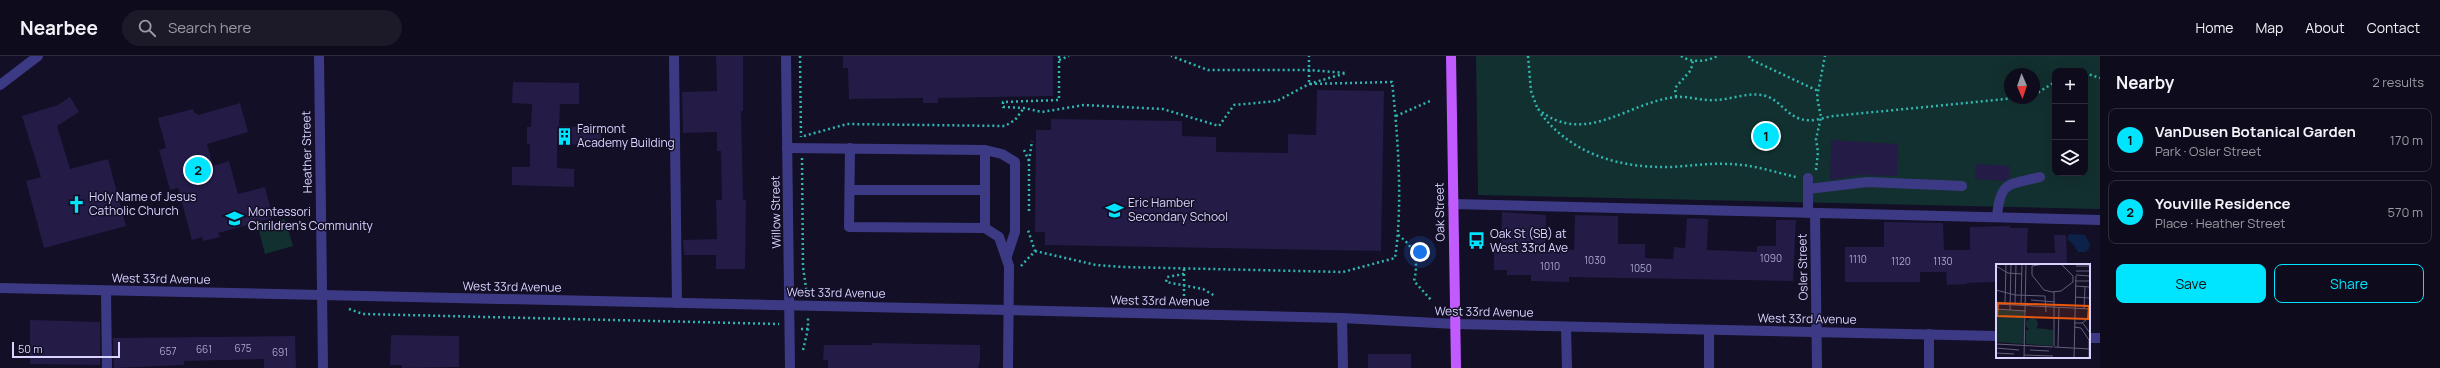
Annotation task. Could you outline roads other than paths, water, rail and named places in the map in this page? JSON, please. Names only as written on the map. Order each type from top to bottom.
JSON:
[{"type":"main road","name":"Oak Street","points":[[1451,56],[1452,204],[1456,368]]},
{"type":"street","points":[[0,85],[38,56]]},
{"type":"street","name":"Heather Street","points":[[319,56],[323,368]]},
{"type":"street","points":[[674,56],[677,303]]},
{"type":"street","name":"Willow Street","points":[[786,56],[790,368]]},
{"type":"street","points":[[787,148],[985,150],[1002,154],[1015,162],[1015,232],[1007,256]]},
{"type":"street","points":[[850,148],[849,227],[985,228],[999,237],[1007,256],[1009,266],[1008,368]]},
{"type":"street","points":[[985,150],[985,228]]},
{"type":"street","points":[[1997,218],[1999,197],[2008,185],[2040,177]]},
{"type":"street","name":"Osler Street","points":[[1808,178],[1817,332],[1817,368]]},
{"type":"street","points":[[1808,189],[1867,182],[1962,186]]},
{"type":"street","points":[[850,190],[985,190]]},
{"type":"street","points":[[1452,204],[2100,220]]},
{"type":"street","name":"West 33rd Avenue","points":[[0,288],[1342,318],[1455,324],[1996,336]]},
{"type":"street","points":[[106,291],[107,368]]},
{"type":"street","points":[[1342,318],[1343,368]]},
{"type":"street","points":[[1566,327],[1567,368]]},
{"type":"street","points":[[1709,330],[1709,368]]},
{"type":"street","points":[[1929,334],[1929,368]]},
{"type":"water","points":[[2069,234],[2085,235],[2090,244],[2089,249],[2085,252],[2078,252],[2073,244],[2067,239]]},
{"type":"place","name":"Fairmont Academy Building","points":[[564,136]]},
{"type":"place","name":"VanDusen Botanical Garden","points":[[1766,136]]},
{"type":"place","name":"Youville Residence","points":[[198,170]]},
{"type":"place","name":"Holy Name of Jesus Catholic Church","points":[[76,204]]},
{"type":"place","name":"Eric Hamber Secondary School","points":[[1115,210]]},
{"type":"place","name":"Montessori Chrildren's Community","points":[[235,219]]},
{"type":"place","name":"Oak St (SB) at West 33rd Ave","points":[[1477,241]]}]
